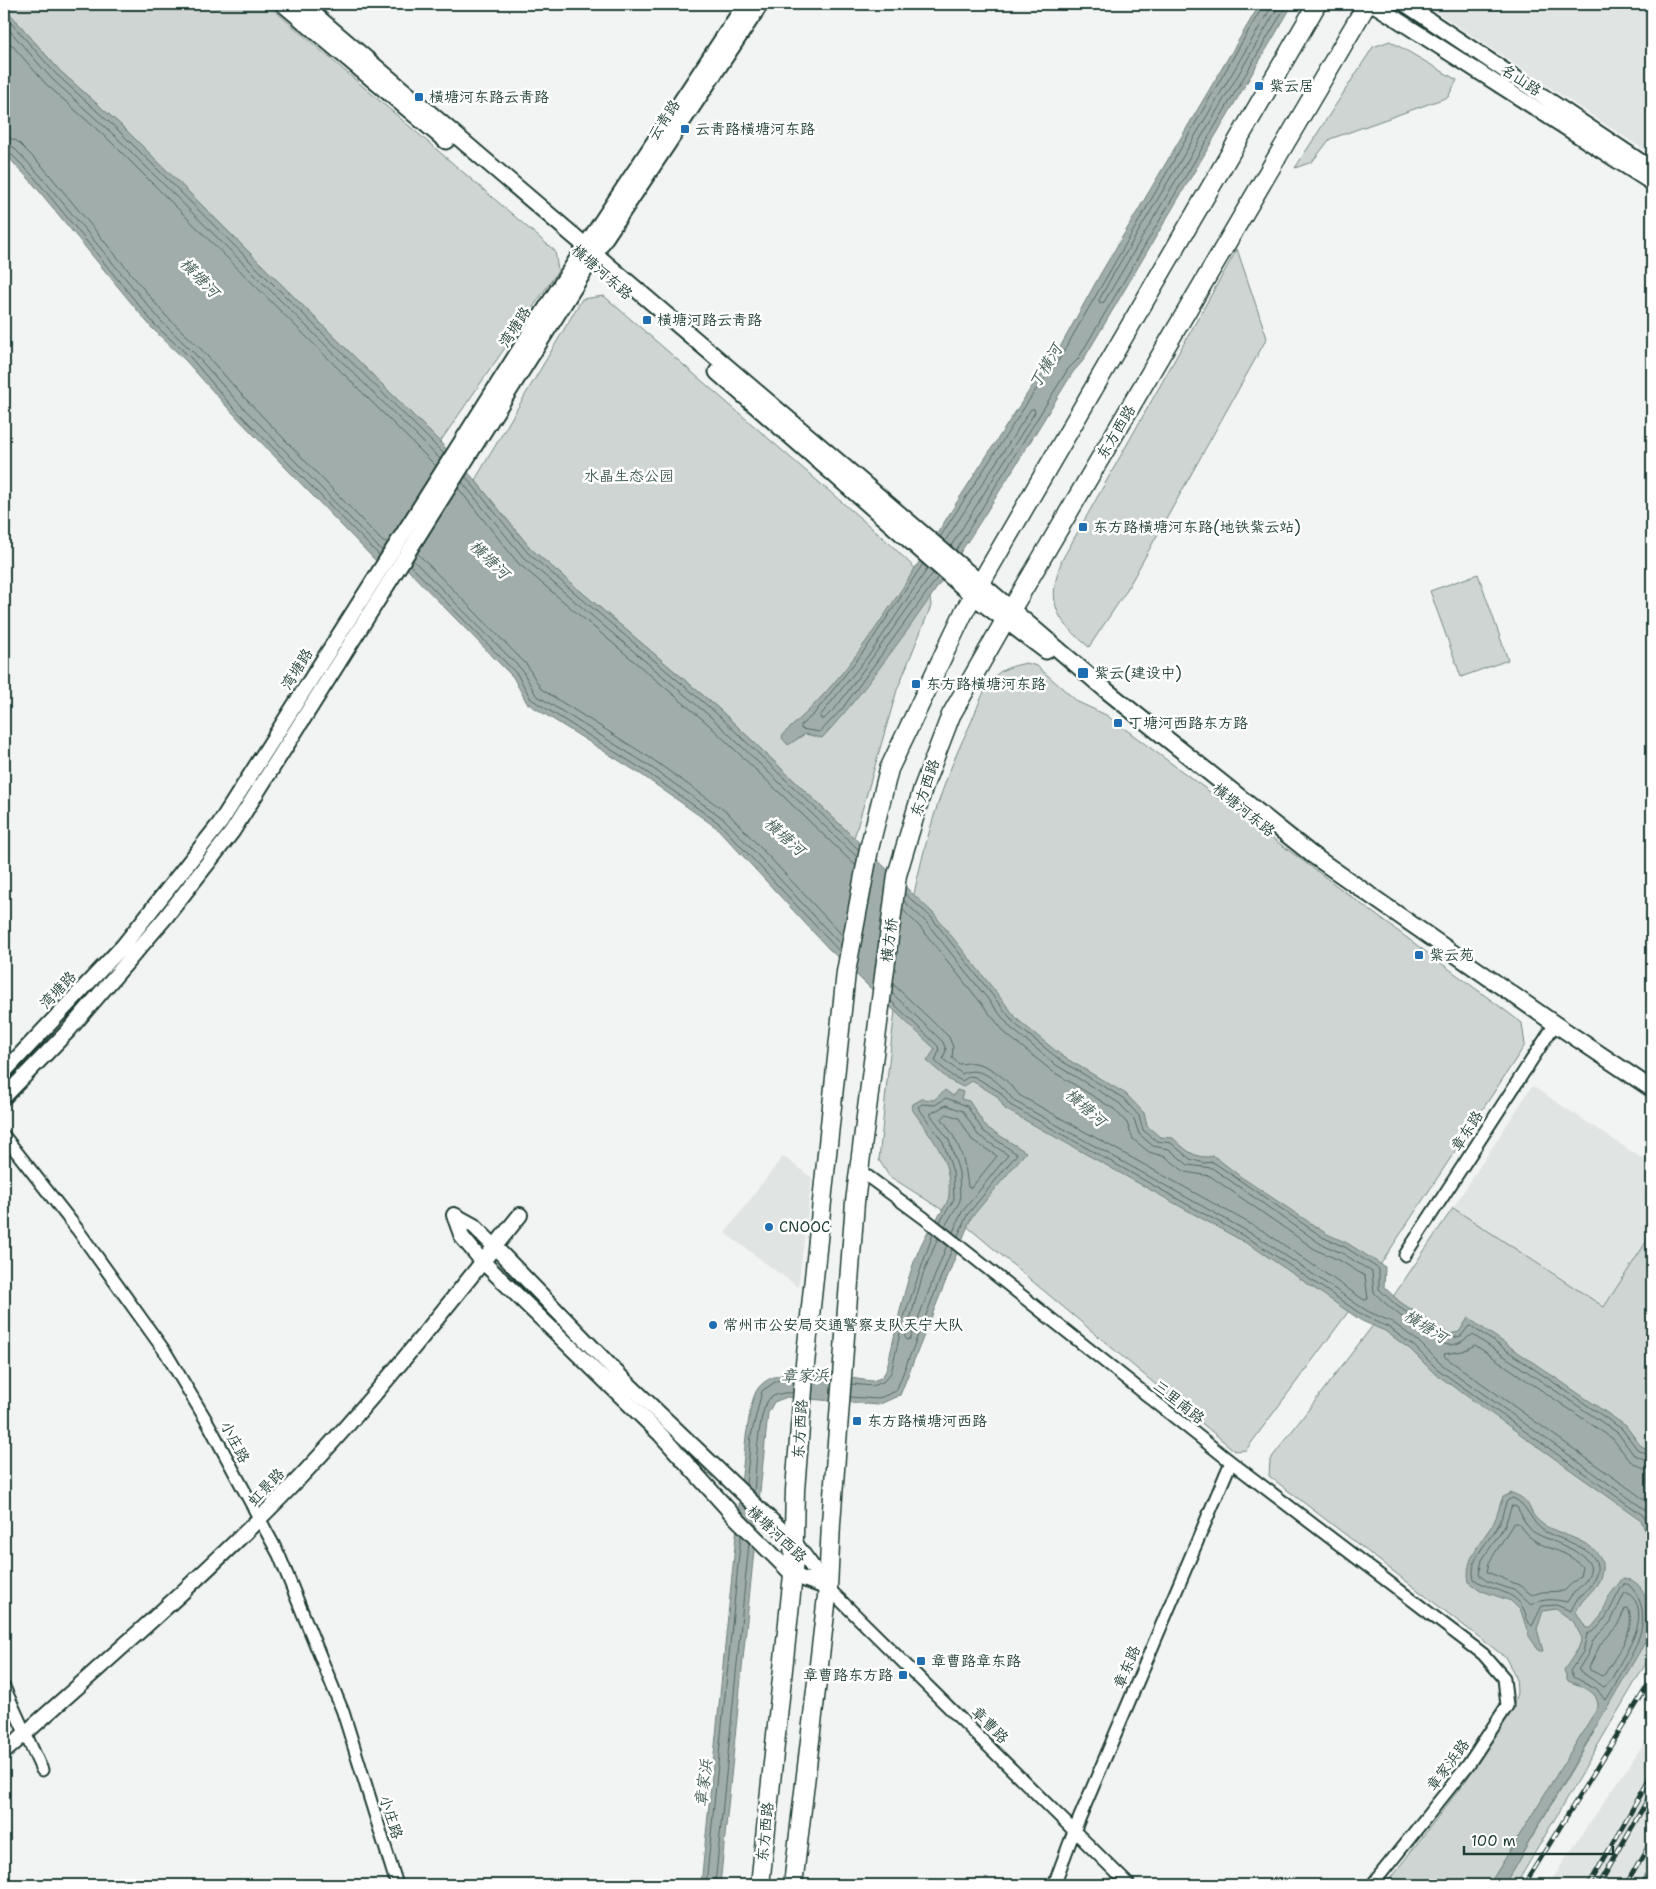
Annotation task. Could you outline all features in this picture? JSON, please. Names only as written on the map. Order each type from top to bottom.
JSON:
[{"type":"main road","name":"横塘河东路","points":[[283,4],[588,254]]},
{"type":"main road","name":"横塘河东路","points":[[302,4],[977,590],[1306,859],[1528,1013],[1554,1024],[1652,1089]]},
{"type":"main road","points":[[977,590],[1317,4]]},
{"type":"main road","name":"东方西路","points":[[897,875],[924,788],[952,715],[1008,615],[1367,4]]},
{"type":"main road","name":"东方西路","points":[[760,1885],[793,1575],[805,1364],[846,972],[869,849],[890,769],[977,590]]},
{"type":"main road","name":"横方桥","points":[[859,1170],[897,875]]},
{"type":"main road","points":[[793,1885],[828,1588],[841,1374],[859,1170]]},
{"type":"street","name":"云青路","points":[[588,254],[745,4]]},
{"type":"street","name":"云青路","points":[[588,254],[761,4]]},
{"type":"street","name":"名山路","points":[[1373,4],[1652,184]]},
{"type":"street","name":"名山路","points":[[1405,4],[1652,169]]},
{"type":"street","name":"湾塘路","points":[[4,1072],[123,946],[220,823],[458,445],[588,254]]},
{"type":"street","points":[[4,1097],[68,1031],[165,918],[232,832],[472,455],[588,254]]},
{"type":"street","name":"章东路","points":[[1405,1255],[1554,1024]]},
{"type":"street","name":"小庄路","points":[[4,1136],[77,1229],[166,1353],[209,1425],[278,1555],[343,1712],[397,1885]]},
{"type":"street","name":"三里南路","points":[[859,1170],[924,1218],[1231,1462],[1483,1654]]},
{"type":"street","name":"虹景路","points":[[4,1752],[196,1580],[258,1518],[390,1377],[520,1215]]},
{"type":"street","name":"横塘河西路","points":[[454,1216],[474,1226],[619,1375],[794,1542],[828,1588],[793,1575],[734,1516],[660,1434],[482,1261],[462,1237],[454,1216]]},
{"type":"street","name":"章东路","points":[[1054,1885],[1074,1831],[1231,1462]]},
{"type":"street","name":"章曹路","points":[[828,1588],[1129,1885]]},
{"type":"street","name":"章家浜路","points":[[1372,1885],[1468,1765],[1508,1706],[1504,1678],[1483,1654]]},
{"type":"street","points":[[4,1687],[42,1770]]},
{"type":"shaded area","points":[[1426,4],[1652,4],[1652,155],[1427,6]]},
{"type":"shaded area","points":[[1532,1086],[1652,1165],[1652,1233],[1604,1307],[1453,1208]]},
{"type":"shaded area","points":[[783,1156],[812,1178],[798,1287],[725,1233]]},
{"type":"shaded area","points":[[1652,1732],[1652,1885],[1549,1885],[1565,1859]]},
{"type":"green space","points":[[4,4],[267,4],[555,251],[558,271],[440,442],[123,127],[60,71],[4,7]]},
{"type":"green space","points":[[1390,41],[1457,80],[1448,97],[1330,139],[1312,162],[1295,168],[1373,47]]},
{"type":"green space","points":[[1237,249],[1267,338],[1125,593],[1089,647],[1068,628],[1061,619],[1057,609],[1055,588],[1062,560]]},
{"type":"green space","name":"水晶生态公园","points":[[604,296],[889,543],[922,575],[929,588],[931,606],[897,690],[854,838],[719,709],[531,549],[475,480],[582,299]]},
{"type":"green space","points":[[1478,574],[1508,660],[1461,677],[1430,591]]},
{"type":"green space","points":[[1026,663],[1037,666],[1078,702],[1106,715],[1522,1023],[1525,1045],[1357,1300],[1246,1450],[1235,1451],[963,1223],[889,1176],[879,1160],[897,994],[916,883],[930,829],[947,777],[988,684],[996,675],[1004,670]]},
{"type":"green space","points":[[1453,1208],[1604,1307],[1652,1233],[1652,1653],[1516,1885],[1504,1885],[1594,1732],[1517,1840],[1489,1885],[1385,1885],[1467,1779],[1512,1711],[1517,1693],[1516,1677],[1505,1657],[1269,1476],[1270,1460],[1380,1316]]},
{"type":"water","points":[[1260,4],[1293,4],[1082,362],[1073,372],[952,565],[909,628],[867,684],[822,738],[805,734],[788,745],[782,738],[783,734],[827,691],[866,642],[1031,388],[1053,360],[1101,273]]},
{"type":"water","name":"横塘河","points":[[4,7],[60,71],[123,127],[440,442],[475,480],[531,549],[719,709],[934,914],[1018,1020],[1062,1056],[1126,1094],[1144,1113],[1147,1126],[1160,1137],[1173,1138],[1191,1153],[1201,1157],[1214,1156],[1241,1177],[1327,1234],[1347,1243],[1385,1267],[1384,1287],[1400,1302],[1449,1334],[1459,1332],[1468,1318],[1626,1426],[1640,1445],[1652,1452],[1652,1549],[1641,1520],[1433,1372],[1411,1350],[1385,1331],[1362,1321],[1255,1248],[1005,1109],[997,1096],[972,1081],[963,1087],[949,1080],[927,1061],[935,1049],[828,948],[717,828],[642,775],[527,703],[513,677],[402,564],[375,560],[227,407],[186,361],[152,328],[30,180],[4,153]]},
{"type":"water","name":"章家浜","points":[[945,1090],[953,1096],[957,1090],[963,1092],[961,1099],[969,1101],[986,1127],[1026,1152],[971,1218],[900,1395],[878,1405],[787,1397],[774,1402],[768,1413],[720,1885],[701,1885],[750,1410],[759,1387],[768,1379],[781,1375],[796,1373],[829,1375],[872,1381],[881,1378],[886,1371],[912,1267],[928,1231],[943,1210],[949,1195],[949,1182],[944,1159],[933,1139],[912,1109],[913,1104],[922,1099],[934,1100]]},
{"type":"water","points":[[1512,1493],[1524,1499],[1536,1518],[1547,1527],[1578,1540],[1597,1552],[1601,1561],[1601,1577],[1582,1601],[1576,1612],[1586,1628],[1591,1628],[1601,1616],[1610,1595],[1623,1578],[1632,1581],[1643,1592],[1648,1610],[1648,1637],[1504,1885],[1489,1885],[1598,1707],[1592,1693],[1584,1687],[1568,1681],[1564,1670],[1578,1649],[1582,1638],[1573,1621],[1556,1609],[1543,1611],[1537,1629],[1543,1651],[1539,1651],[1529,1636],[1521,1611],[1511,1601],[1482,1591],[1469,1582],[1469,1565],[1475,1550],[1494,1522],[1503,1497]]},
{"type":"railway","points":[[1524,1885],[1652,1679]]},
{"type":"railway","points":[[1589,1885],[1652,1775]]},
{"type":"railway","points":[[1599,1885],[1652,1792]]},
{"type":"railway","points":[[1626,1885],[1652,1839]]},
{"type":"railway","points":[[1642,1885],[1652,1868]]},
{"type":"place","name":"紫云居","points":[[1259,86]]},
{"type":"place","name":"横塘河东路云青路","points":[[419,97]]},
{"type":"place","name":"云青路横塘河东路","points":[[685,129]]},
{"type":"place","name":"横塘河路云青路","points":[[647,320]]},
{"type":"place","name":"东方路横塘河东路(地铁紫云站)","points":[[1083,527]]},
{"type":"place","name":"紫云(建设中)","points":[[1083,673]]},
{"type":"place","name":"东方路横塘河东路","points":[[916,684]]},
{"type":"place","name":"丁塘河西路东方路","points":[[1118,723]]},
{"type":"place","name":"紫云苑","points":[[1419,955]]},
{"type":"place","name":"CNOOC","points":[[769,1227]]},
{"type":"place","name":"常州市公安局交通警察支队天宁大队","points":[[713,1325]]},
{"type":"place","name":"东方路横塘河西路","points":[[857,1421]]},
{"type":"place","name":"章曹路章东路","points":[[921,1661]]},
{"type":"place","name":"章曹路东方路","points":[[903,1675]]},
{"type":"water label","name":"丁横河","points":[[1045,366]]}]
